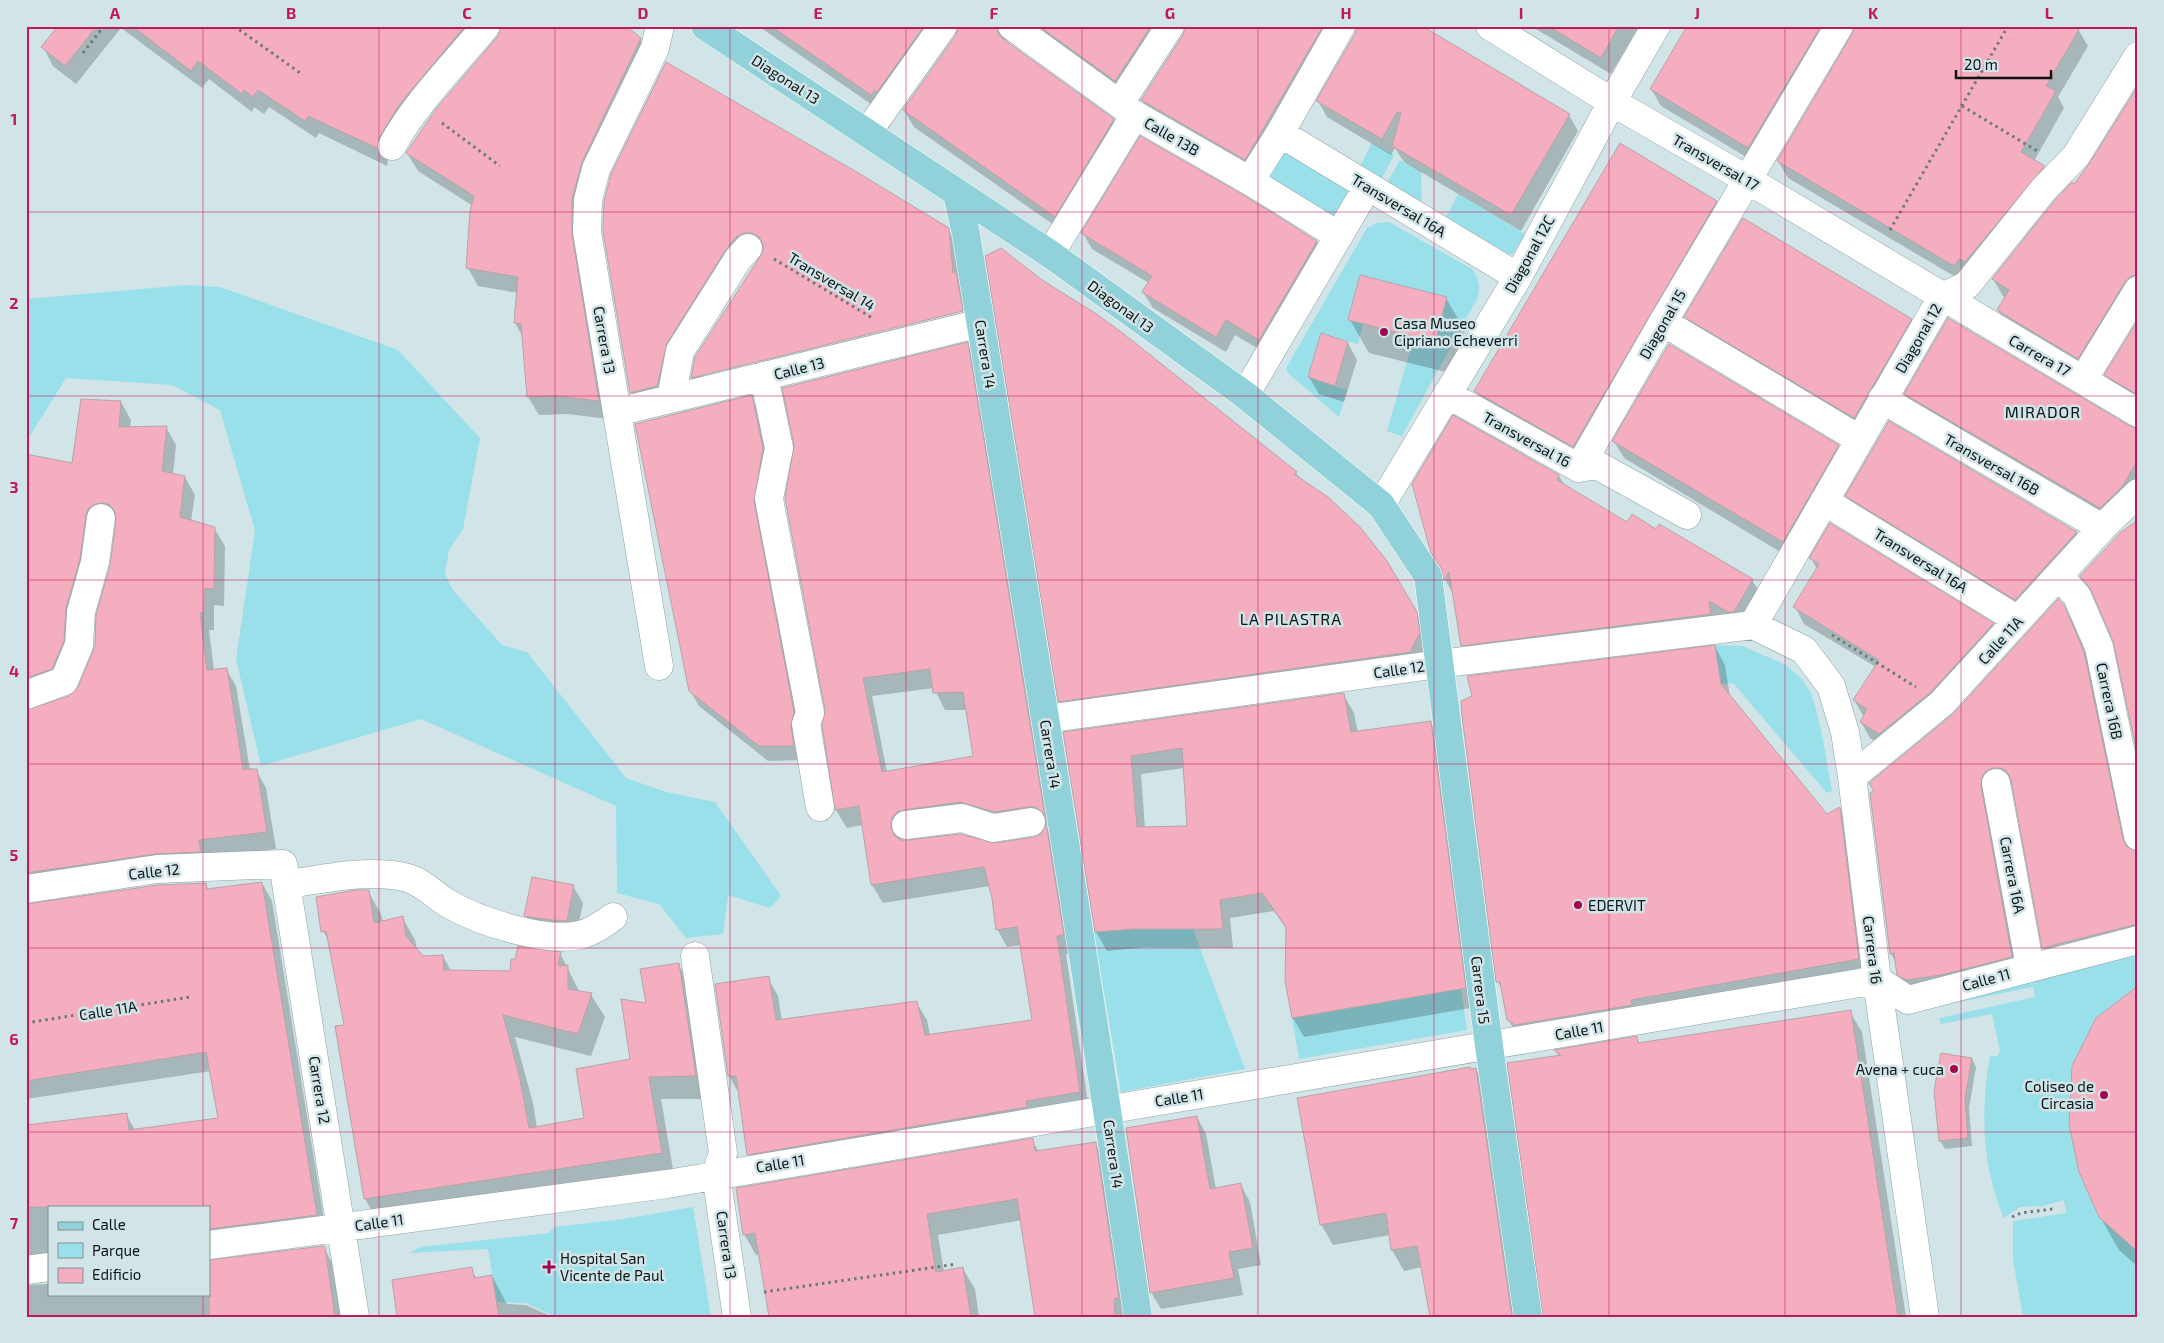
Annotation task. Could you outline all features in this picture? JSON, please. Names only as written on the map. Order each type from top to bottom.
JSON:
[{"type":"main road","name":"Diagonal 13","points":[[705,26],[1050,254],[1245,395],[1382,505],[1428,576],[1439,664]]},
{"type":"main road","name":"Carrera 14","points":[[957,193],[981,323],[1046,719],[1044,820],[1108,1110],[1138,1317]]},
{"type":"main road","name":"Carrera 15","points":[[1439,664],[1489,1046],[1528,1317]]},
{"type":"street","points":[[392,146],[401,130],[420,105],[486,26]]},
{"type":"street","name":"Carrera 13","points":[[659,666],[586,232],[588,200],[596,169],[655,48],[660,26]]},
{"type":"street","points":[[867,133],[943,26]]},
{"type":"street","name":"Calle 13B","points":[[1012,26],[1128,109],[1339,236]]},
{"type":"street","points":[[1050,254],[1170,26]]},
{"type":"street","points":[[1250,181],[1280,133],[1341,26]]},
{"type":"street","name":"Transversal 17","points":[[1490,26],[1612,102],[1748,180],[1942,297]]},
{"type":"street","name":"Diagonal 12C","points":[[1382,505],[1518,276],[1612,102],[1656,26]]},
{"type":"street","name":"Diagonal 15","points":[[1579,468],[1663,322],[1839,26]]},
{"type":"street","name":"Diagonal 12","points":[[1753,625],[1942,297],[1968,285],[2044,189],[2076,156],[2138,56]]},
{"type":"street","name":"Transversal 16A","points":[[1280,133],[1518,276]]},
{"type":"street","points":[[1245,395],[1368,186]]},
{"type":"street","points":[[671,398],[680,351],[738,259],[748,248]]},
{"type":"street","points":[[2083,380],[2138,290]]},
{"type":"street","name":"Carrera 17","points":[[1942,297],[2138,413]]},
{"type":"street","points":[[1663,322],[1859,440]]},
{"type":"street","name":"Calle 13","points":[[617,412],[981,323]]},
{"type":"street","points":[[764,376],[779,448],[770,498],[771,510],[810,713],[806,724],[820,807]]},
{"type":"street","name":"Transversal 16","points":[[1447,394],[1579,468],[1597,465],[1687,515]]},
{"type":"street","name":"Transversal 16B","points":[[1882,399],[2102,528]]},
{"type":"street","name":"Calle 11A","points":[[1852,777],[1942,703],[2102,528],[2138,492]]},
{"type":"street","name":"Transversal 16A","points":[[1824,500],[2018,620]]},
{"type":"street","points":[[26,695],[64,681],[70,667],[78,645],[81,612],[94,562],[101,518]]},
{"type":"street","name":"Carrera 16B","points":[[2059,576],[2077,596],[2099,647],[2138,836]]},
{"type":"street","name":"Calle 12","points":[[1046,719],[1439,664],[1753,625]]},
{"type":"street","name":"Carrera 16","points":[[1753,625],[1804,650],[1831,686],[1845,732],[1877,980],[1925,1317]]},
{"type":"street","name":"Carrera 16A","points":[[1996,782],[2030,967]]},
{"type":"street","points":[[906,825],[962,818],[993,828],[1044,820]]},
{"type":"street","name":"Calle 12","points":[[26,889],[157,869],[345,876],[382,874],[406,877],[465,913],[484,921],[519,930],[565,937],[590,931],[614,917]]},
{"type":"street","name":"Carrera 12","points":[[285,874],[355,1317]]},
{"type":"street","name":"Calle 11","points":[[210,1245],[667,1184],[716,1174],[1877,980],[1908,1000],[2138,940]]},
{"type":"street","points":[[695,956],[723,1153],[716,1174]]},
{"type":"street","name":"Carrera 13","points":[[716,1174],[736,1307]]},
{"type":"street","points":[[26,1270],[48,1267]]},
{"type":"path","points":[[83,53],[104,26]]},
{"type":"path","points":[[129,26],[132,29],[134,26]]},
{"type":"path","points":[[234,26],[303,75]]},
{"type":"path","points":[[1874,257],[2008,26]]},
{"type":"path","points":[[420,105],[500,166]]},
{"type":"path","points":[[1962,106],[2065,168]]},
{"type":"path","name":"Transversal 14","points":[[748,248],[766,254],[872,317],[894,345]]},
{"type":"path","points":[[1826,631],[1942,703]]},
{"type":"path","name":"Calle 11A","points":[[26,1023],[190,997]]},
{"type":"path","points":[[2012,1217],[2021,1213],[2053,1209]]},
{"type":"path","points":[[736,1307],[956,1264]]},
{"type":"green space","points":[[1372,143],[1394,155],[1381,180],[1360,166]]},
{"type":"green space","points":[[1284,149],[1352,190],[1333,219],[1270,180],[1269,176]]},
{"type":"green space","points":[[1400,160],[1421,171],[1422,204],[1387,183]]},
{"type":"green space","points":[[1458,194],[1525,234],[1513,254],[1508,254],[1446,217]]},
{"type":"green space","points":[[1389,222],[1472,269],[1478,280],[1479,287],[1477,299],[1402,436],[1387,431],[1414,337],[1435,341],[1446,297],[1360,276],[1348,320],[1363,324],[1358,344],[1321,333],[1308,377],[1347,390],[1339,417],[1288,373],[1286,368],[1367,228],[1377,223]]},
{"type":"green space","points":[[187,285],[220,287],[398,350],[480,438],[463,529],[449,550],[445,574],[452,589],[502,645],[527,652],[626,778],[666,792],[715,802],[781,896],[770,908],[728,895],[723,934],[686,938],[659,904],[617,893],[616,806],[421,719],[261,766],[236,659],[255,531],[220,410],[172,385],[66,378],[26,442],[26,299]]},
{"type":"green space","points":[[1715,645],[1743,646],[1786,665],[1802,679],[1812,695],[1821,729],[1832,791],[1827,793],[1733,683],[1721,684]]},
{"type":"green space","points":[[1134,929],[1193,929],[1245,1069],[1121,1092],[1094,932]]},
{"type":"green space","points":[[2138,952],[2138,986],[2096,1018],[2072,1066],[2069,1124],[2079,1172],[2099,1217],[2138,1252],[2138,1317],[2023,1317],[2013,1260],[2013,1221],[2066,1213],[2064,1200],[2043,1206],[2020,1207],[2004,1218],[1991,1179],[1985,1138],[1985,1097],[1990,1056],[1998,1056],[2000,1051],[1992,1014],[1941,1024],[1939,1018],[2035,997],[2033,987],[1926,1009]]},
{"type":"green space","points":[[1461,989],[1467,1030],[1299,1059],[1292,1018]]},
{"type":"green space","name":"Hospital San Vicente de Paul","points":[[693,1207],[711,1317],[555,1317],[526,1303],[497,1302],[488,1249],[410,1253],[420,1247],[549,1233],[554,1227],[624,1219]]},
{"type":"building","points":[[58,26],[97,26],[65,66],[41,47]]},
{"type":"building","points":[[132,26],[465,26],[399,105],[379,138],[377,148],[308,116],[305,121],[258,90],[253,97],[244,90],[242,94],[198,61],[191,71]]},
{"type":"building","points":[[501,26],[626,26],[641,38],[582,162],[572,199],[572,234],[599,401],[556,396],[527,397],[521,324],[514,323],[518,277],[466,268],[470,211],[474,196],[406,153],[436,109],[498,36]]},
{"type":"building","points":[[771,26],[924,26],[877,92],[875,90],[871,95]]},
{"type":"building","points":[[958,26],[997,26],[998,33],[1003,39],[1114,119],[1055,217],[903,110],[956,35]]},
{"type":"building","points":[[1039,26],[1151,26],[1115,81]]},
{"type":"building","points":[[1186,26],[1323,26],[1245,160],[1141,100],[1183,35]]},
{"type":"building","points":[[1357,26],[1422,26],[1570,114],[1511,215],[1392,146],[1401,113],[1397,112],[1382,139],[1316,101],[1355,34]]},
{"type":"building","points":[[1548,26],[1619,26],[1601,58]]},
{"type":"building","points":[[1687,26],[1821,26],[1748,148],[1650,89]]},
{"type":"building","points":[[1855,26],[2081,26],[2046,86],[2056,91],[2021,152],[2045,166],[1965,262],[1959,259],[1954,266],[1777,161]]},
{"type":"building","points":[[666,62],[855,171],[949,228],[953,273],[956,271],[963,311],[691,378],[695,357],[763,252],[763,244],[759,237],[752,233],[744,233],[736,237],[725,251],[667,343],[657,386],[630,393],[603,231],[604,202],[611,174]]},
{"type":"building","points":[[2138,86],[2138,274],[2130,277],[2125,282],[2078,359],[1997,310],[2009,290],[1992,279],[2056,199],[2072,182],[2074,184],[2089,164]]},
{"type":"building","points":[[1140,136],[1242,194],[1317,241],[1259,340],[1226,320],[1216,337],[1191,322],[1142,292],[1152,276],[1081,233]]},
{"type":"building","points":[[1620,143],[1717,201],[1573,447],[1474,391]]},
{"type":"building","points":[[1743,218],[1912,319],[1854,418],[1684,317]]},
{"type":"building","points":[[1001,248],[1042,280],[1095,313],[1124,334],[1297,472],[1294,474],[1328,497],[1359,526],[1387,561],[1417,612],[1420,633],[1410,652],[1058,702],[985,256]]},
{"type":"building","points":[[1360,275],[1447,297],[1435,342],[1348,320]]},
{"type":"building","points":[[1948,318],[2138,429],[2138,460],[2122,487],[2100,508],[1904,394]]},
{"type":"building","points":[[2138,320],[2138,395],[2104,375]]},
{"type":"building","points":[[1321,333],[1348,342],[1335,386],[1308,377]]},
{"type":"building","points":[[968,342],[1045,816],[1036,807],[994,812],[960,802],[897,812],[892,818],[891,827],[894,835],[900,840],[960,834],[995,843],[1034,837],[1041,834],[1046,823],[1064,935],[1057,936],[1080,1092],[1026,1101],[1027,1107],[747,1155],[736,1076],[728,1076],[715,984],[769,976],[776,1020],[917,1001],[925,1035],[1032,1020],[1017,927],[996,930],[992,898],[984,867],[871,885],[859,806],[835,810],[822,725],[825,710],[785,498],[794,445],[782,388]],"holes":[[[930,669],[933,693],[963,692],[973,756],[882,772],[863,678]]]},
{"type":"building","points":[[1669,344],[1839,445],[1783,542],[1612,441]]},
{"type":"building","points":[[752,395],[763,448],[754,501],[794,712],[791,726],[794,746],[759,746],[689,691],[635,424]]},
{"type":"building","points":[[81,399],[121,401],[119,427],[167,426],[162,471],[185,476],[180,517],[215,527],[214,589],[205,588],[204,612],[200,613],[207,670],[227,668],[243,769],[257,769],[267,832],[199,840],[201,852],[155,854],[26,873],[26,710],[69,696],[78,687],[95,646],[96,615],[110,566],[116,520],[115,512],[110,505],[104,503],[95,504],[88,509],[80,559],[66,608],[64,641],[52,669],[26,678],[26,454],[72,463]]},
{"type":"building","points":[[1453,415],[1559,475],[1557,480],[1627,522],[1632,514],[1656,529],[1659,524],[1753,579],[1734,612],[1728,612],[1709,601],[1711,614],[1461,646],[1449,572],[1444,581],[1441,568],[1431,553],[1412,484]]},
{"type":"building","points":[[1889,421],[2077,532],[2015,600],[1845,496]]},
{"type":"building","points":[[2138,520],[2138,757],[2113,641],[2091,590],[2080,576],[2121,532]]},
{"type":"building","points":[[1830,523],[1994,623],[1931,692],[1879,734],[1860,722],[1867,709],[1853,700],[1879,660],[1793,607],[1819,564],[1809,558]]},
{"type":"building","points":[[2058,599],[2064,605],[2084,652],[2123,839],[2127,847],[2138,851],[2138,924],[2042,948],[2011,780],[2008,773],[2002,768],[1993,768],[1986,771],[1982,777],[1981,786],[2012,957],[1941,975],[1906,980],[1897,975],[1894,953],[1890,954],[1870,793],[1874,791],[1869,783],[1953,714]]},
{"type":"building","points":[[1715,645],[1721,684],[1827,814],[1840,807],[1859,959],[1631,1000],[1632,1005],[1515,1025],[1507,1020],[1500,982],[1496,982],[1462,716],[1461,701],[1472,696],[1467,676]]},
{"type":"building","points":[[1344,693],[1351,732],[1431,721],[1466,988],[1292,1018],[1285,981],[1286,927],[1262,893],[1220,900],[1223,929],[1134,929],[1095,932],[1063,732]],"holes":[[[1182,748],[1187,826],[1137,827],[1131,756]]]},
{"type":"building","points":[[532,877],[574,885],[567,921],[524,916]]},
{"type":"building","points":[[262,882],[317,1215],[210,1229],[210,1206],[26,1207],[26,1125],[127,1113],[129,1130],[218,1118],[206,1052],[26,1081],[26,904],[158,885],[206,883],[207,889]]},
{"type":"building","points":[[355,890],[369,890],[374,923],[403,916],[406,936],[423,956],[443,955],[444,970],[510,971],[511,959],[515,959],[518,946],[561,952],[558,966],[568,965],[568,989],[592,993],[578,1034],[503,1015],[520,1079],[529,1128],[584,1118],[576,1069],[630,1059],[621,999],[646,1003],[640,969],[679,963],[696,1076],[649,1077],[662,1153],[364,1199],[335,1026],[344,1025],[326,931],[321,932],[316,897]]},
{"type":"building","name":"Coliseo de Circasia","points":[[2138,986],[2138,1252],[2099,1217],[2079,1172],[2069,1124],[2072,1066],[2096,1018]]},
{"type":"building","points":[[1851,1010],[1898,1317],[1543,1317],[1507,1063],[1561,1055],[1554,1050],[1637,1036],[1638,1043]]},
{"type":"building","points":[[1941,1053],[1972,1058],[1965,1099],[1968,1138],[1939,1141],[1934,1091]]},
{"type":"building","points":[[1470,1067],[1471,1069],[1476,1068],[1512,1317],[1430,1317],[1417,1246],[1391,1250],[1386,1213],[1320,1225],[1297,1098]]},
{"type":"building","points":[[1197,1116],[1210,1189],[1241,1183],[1253,1248],[1229,1252],[1234,1278],[1150,1293],[1126,1128]]},
{"type":"building","points":[[1033,1138],[1035,1151],[1096,1142],[1119,1298],[1114,1299],[1115,1317],[1035,1317],[1017,1199],[927,1214],[936,1272],[963,1267],[971,1317],[769,1317],[755,1233],[743,1235],[736,1188]]},
{"type":"building","points":[[323,1246],[325,1247],[335,1317],[209,1317],[210,1260]]},
{"type":"building","points":[[472,1267],[474,1278],[492,1275],[499,1317],[397,1317],[392,1280]]},
{"type":"place","name":"Casa Museo Cipriano Echeverri","points":[[1384,332]]},
{"type":"place","name":"EDERVIT","points":[[1578,905]]},
{"type":"place","name":"Avena + cuca","points":[[1954,1069]]},
{"type":"place","name":"Coliseo de Circasia","points":[[2104,1095]]},
{"type":"place","name":"Hospital San Vicente de Paul","points":[[549,1267]]},
{"type":"district","name":"MIRADOR","points":[[2043,411]]},
{"type":"district","name":"LA PILASTRA","points":[[1291,618]]}]
